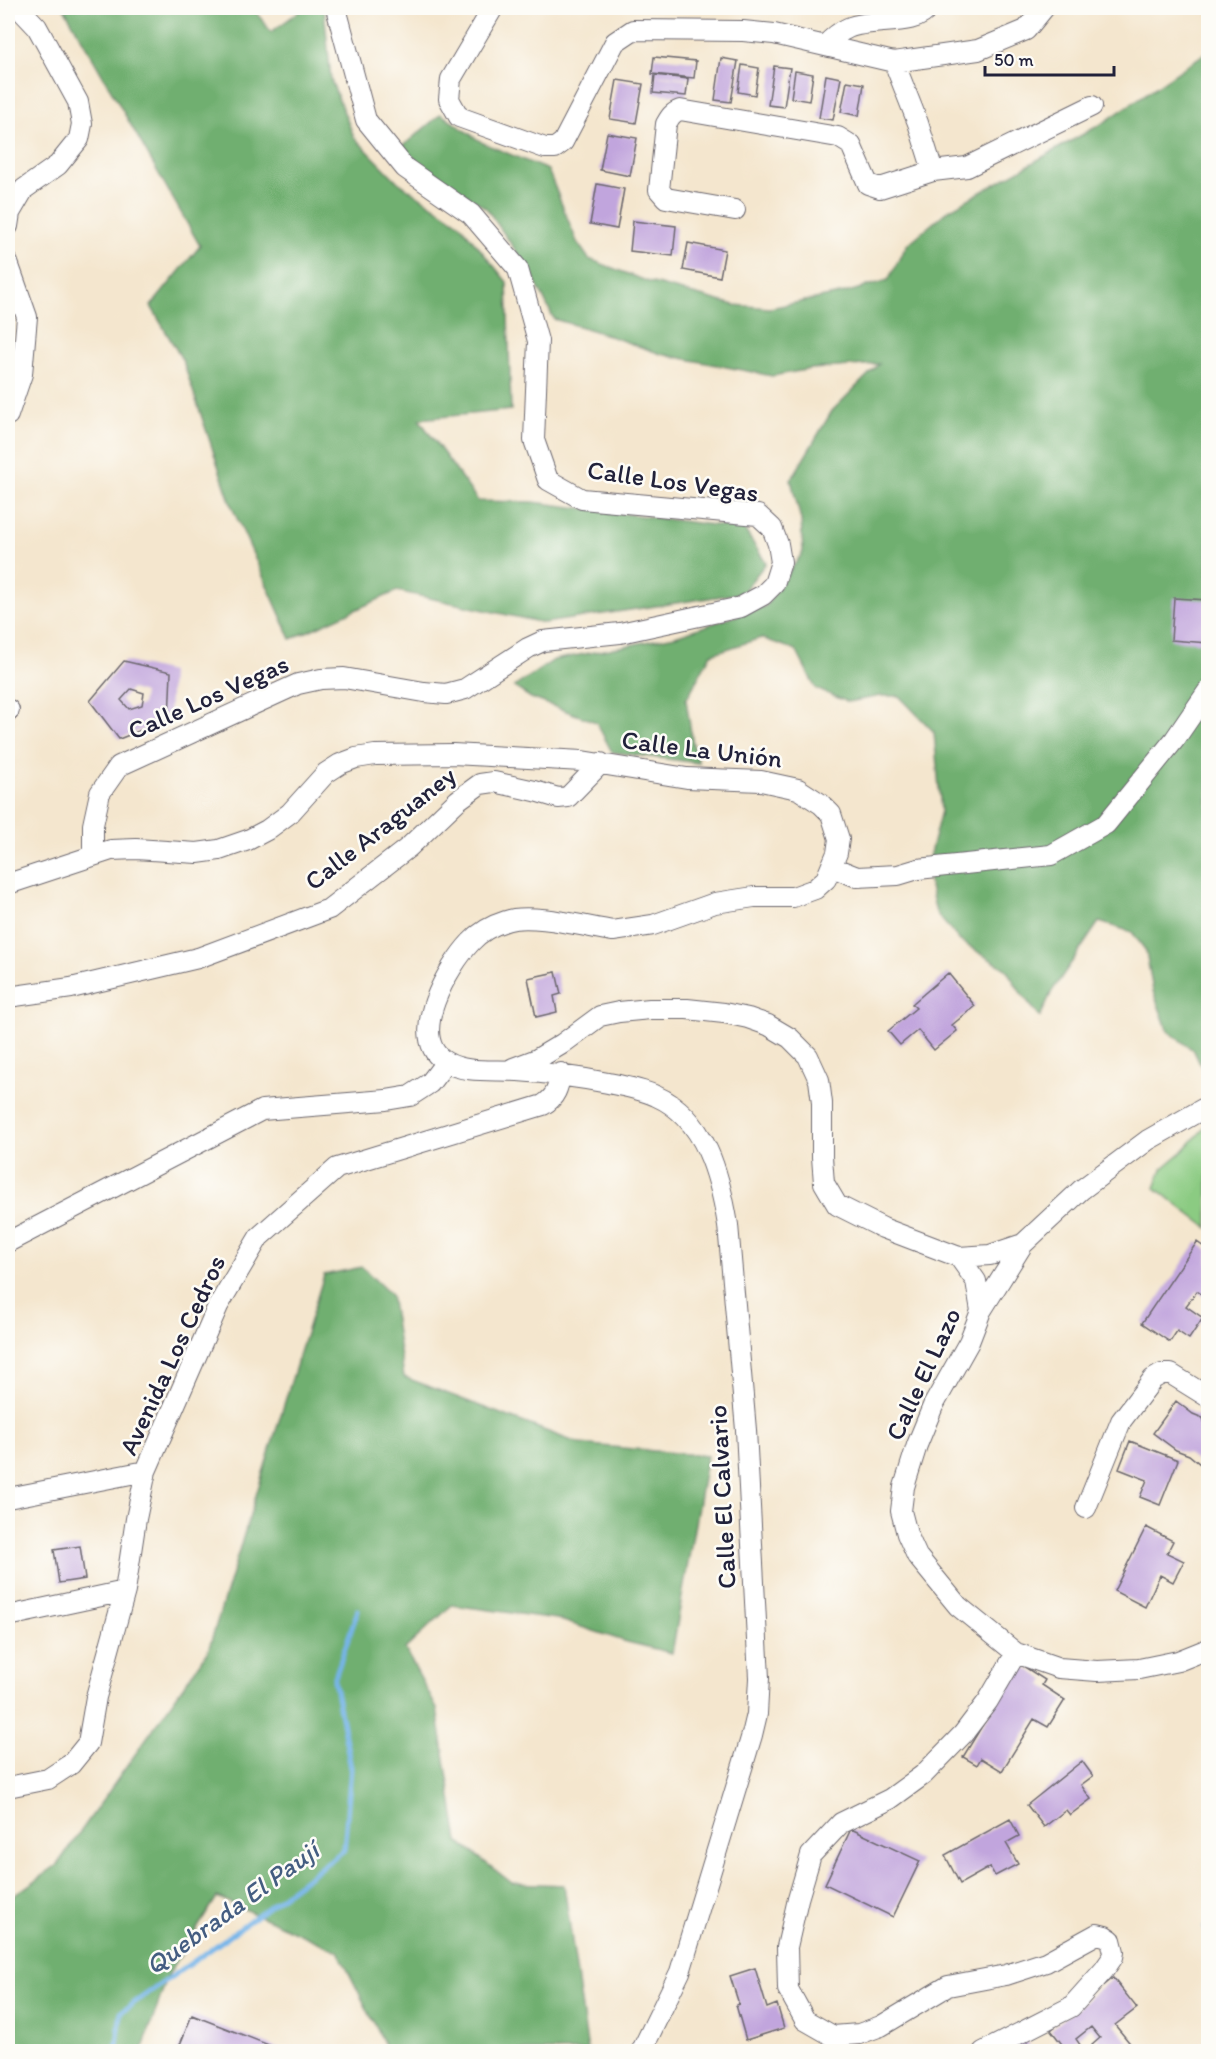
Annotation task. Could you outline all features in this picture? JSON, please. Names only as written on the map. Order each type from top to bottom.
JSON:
[{"type":"street","points":[[8,226],[10,213],[24,189],[58,165],[79,139],[82,124],[78,102],[37,27],[19,8]]},
{"type":"street","name":"Calle Los Vegas","points":[[93,855],[93,825],[100,793],[119,766],[298,684],[321,679],[344,678],[446,694],[465,689],[528,648],[543,641],[620,633],[741,607],[763,595],[774,584],[781,562],[778,543],[772,528],[758,515],[582,499],[548,480],[534,440],[538,341],[518,270],[471,214],[405,168],[366,120],[336,8]]},
{"type":"street","points":[[493,8],[451,79],[449,99],[459,117],[544,148],[555,148],[563,142],[615,42],[633,30],[743,31],[774,34],[894,62],[978,50],[1026,30],[1044,8]]},
{"type":"street","points":[[825,46],[832,38],[848,28],[876,21],[913,20],[925,14],[928,8]]},
{"type":"street","points":[[894,62],[918,123],[933,171]]},
{"type":"street","points":[[735,210],[666,198],[662,195],[659,190],[666,124],[670,115],[680,110],[838,137],[851,145],[868,184],[874,188],[880,188],[933,171],[967,167],[1092,106]]},
{"type":"street","points":[[8,263],[27,317],[22,374],[8,416]]},
{"type":"street","points":[[832,867],[857,878],[898,875],[918,869],[1051,855],[1106,824],[1175,739],[1209,692]]},
{"type":"street","name":"Calle La Unión","points":[[8,884],[111,850],[136,849],[197,853],[219,850],[248,840],[267,830],[290,813],[326,773],[356,758],[375,755],[453,754],[601,763],[687,778],[761,781],[798,789],[821,804],[831,814],[839,839],[837,853],[826,879],[815,890],[806,894],[793,897],[754,897],[715,903],[638,928],[614,932],[528,917],[506,921],[486,930],[470,942],[457,959],[435,1001],[430,1036],[432,1046],[446,1062]]},
{"type":"street","name":"Calle Araguaney","points":[[8,997],[71,988],[198,958],[329,909],[409,847],[458,800],[480,784],[494,782],[558,798],[568,797],[601,763]]},
{"type":"street","points":[[8,1242],[262,1110],[410,1096],[430,1083],[446,1062],[469,1068],[508,1070],[523,1066],[562,1044],[600,1016],[619,1012],[687,1009],[724,1013],[768,1025],[790,1038],[808,1056],[819,1080],[822,1103],[824,1183],[837,1205],[883,1228],[959,1257],[990,1255],[1023,1244],[1081,1190],[1148,1140],[1209,1106]]},
{"type":"street","points":[[561,1073],[557,1066],[557,1055],[562,1044]]},
{"type":"street","name":"Calle El Calvario","points":[[508,1070],[561,1073],[633,1088],[668,1102],[681,1113],[707,1148],[719,1179],[728,1226],[746,1430],[759,1678],[757,1714],[680,1972],[641,2052]]},
{"type":"street","name":"Avenida Los Cedros","points":[[8,1788],[48,1779],[71,1764],[88,1743],[96,1697],[124,1591],[146,1471],[218,1306],[259,1237],[337,1168],[355,1171],[543,1105],[552,1099],[557,1091],[561,1073]]},
{"type":"street","name":"Calle El Lazo","points":[[1023,1244],[981,1311],[969,1342],[933,1406],[925,1425],[904,1486],[901,1511],[910,1541],[917,1556],[958,1606],[1016,1653],[1059,1668],[1097,1671],[1139,1669],[1178,1661],[1209,1649]]},
{"type":"street","points":[[959,1257],[976,1281],[981,1311]]},
{"type":"street","points":[[1086,1508],[1121,1421],[1153,1379],[1162,1374],[1171,1374],[1209,1396]]},
{"type":"street","points":[[8,1498],[146,1471]]},
{"type":"street","points":[[8,1616],[124,1591]]},
{"type":"street","points":[[983,2052],[1071,2007],[1113,1957],[1111,1940],[1097,1934],[1046,1962],[1006,1975],[948,1986],[881,2026],[859,2034],[833,2036],[805,2020],[788,1989],[787,1947],[811,1855],[841,1823],[890,1799],[923,1775],[963,1734],[988,1701],[1016,1653]]},
{"type":"green space","points":[[64,8],[253,8],[271,32],[304,8],[324,8],[331,80],[354,137],[398,182],[459,223],[507,282],[511,410],[419,419],[478,501],[533,502],[744,529],[766,563],[742,593],[544,623],[397,591],[291,639],[232,507],[183,361],[151,306],[200,246]]},
{"type":"green space","points":[[1204,54],[1208,54],[1208,1081],[1194,1051],[1168,1031],[1153,991],[1146,951],[1132,932],[1099,922],[1052,991],[1040,1017],[1006,969],[960,941],[936,913],[926,869],[941,811],[934,732],[899,696],[881,696],[848,702],[816,689],[796,650],[761,638],[711,654],[686,700],[693,745],[699,763],[612,752],[596,722],[531,698],[514,687],[554,660],[675,636],[766,606],[803,552],[801,520],[791,480],[832,411],[879,364],[811,369],[772,376],[661,354],[554,319],[531,273],[487,209],[434,172],[397,151],[441,114],[483,143],[548,170],[577,242],[589,259],[649,282],[734,305],[770,308],[845,293],[888,280],[907,245],[947,211],[1103,123]]},
{"type":"green space","points":[[1208,1124],[1208,1228],[1155,1188],[1162,1169],[1182,1152]]},
{"type":"green space","points":[[362,1267],[391,1295],[404,1377],[580,1444],[707,1456],[672,1653],[627,1642],[557,1619],[452,1605],[405,1649],[437,1709],[458,1841],[512,1883],[564,1885],[588,2051],[388,2051],[338,1951],[217,1897],[168,1975],[142,2051],[8,2051],[8,1900],[57,1865],[208,1651],[324,1275]]},
{"type":"building","points":[[654,57],[696,61],[694,78],[652,74]]},
{"type":"building","points":[[721,58],[738,61],[731,102],[715,100]]},
{"type":"building","points":[[742,65],[759,68],[755,95],[738,92]]},
{"type":"building","points":[[774,66],[790,68],[784,107],[768,105]]},
{"type":"building","points":[[795,71],[813,74],[809,101],[791,98]]},
{"type":"building","points":[[655,75],[688,79],[686,96],[653,93]]},
{"type":"building","points":[[826,75],[841,78],[833,120],[819,118]]},
{"type":"building","points":[[617,80],[643,84],[636,123],[610,119]]},
{"type":"building","points":[[847,81],[864,84],[859,116],[841,112]]},
{"type":"building","points":[[607,133],[637,138],[630,176],[600,170]]},
{"type":"building","points":[[597,184],[624,189],[617,229],[590,224]]},
{"type":"building","points":[[633,221],[676,226],[673,256],[630,251]]},
{"type":"building","points":[[688,243],[725,250],[720,277],[683,270]]},
{"type":"building","points":[[1174,598],[1208,600],[1208,643],[1171,640]]},
{"type":"building","points":[[124,661],[171,672],[169,719],[119,739],[90,701]],"holes":[[[131,689],[144,693],[142,705],[129,709],[121,700]]]},
{"type":"building","points":[[556,972],[561,994],[554,996],[557,1012],[536,1017],[528,978]]},
{"type":"building","points":[[948,973],[975,1006],[952,1025],[957,1031],[934,1050],[918,1030],[900,1045],[888,1031],[916,1008],[912,1004]]},
{"type":"building","points":[[1197,1242],[1208,1250],[1208,1299],[1197,1291],[1186,1306],[1203,1318],[1189,1339],[1177,1331],[1170,1342],[1142,1323]]},
{"type":"building","points":[[1176,1401],[1193,1414],[1203,1418],[1208,1433],[1208,1463],[1205,1468],[1189,1455],[1176,1450],[1153,1433]]},
{"type":"building","points":[[1130,1441],[1178,1460],[1160,1505],[1140,1497],[1147,1480],[1119,1469]]},
{"type":"building","points":[[1146,1527],[1173,1541],[1167,1553],[1184,1561],[1173,1582],[1160,1575],[1145,1607],[1114,1591]]},
{"type":"building","points":[[80,1546],[85,1579],[59,1583],[54,1550]]},
{"type":"building","points":[[1020,1664],[1045,1680],[1042,1685],[1065,1700],[1048,1727],[1034,1719],[1002,1771],[981,1758],[977,1765],[963,1757]]},
{"type":"building","points":[[1082,1761],[1093,1776],[1081,1785],[1091,1799],[1070,1815],[1066,1810],[1044,1827],[1027,1805]]},
{"type":"building","points":[[1010,1819],[1019,1836],[1006,1843],[1018,1864],[995,1876],[990,1867],[960,1884],[945,1855]]},
{"type":"building","points":[[851,1829],[920,1861],[893,1917],[825,1884]]},
{"type":"building","points":[[755,1968],[767,2008],[777,2004],[784,2028],[746,2040],[736,2005],[739,2004],[730,1976]]},
{"type":"building","points":[[1113,1978],[1137,2008],[1115,2025],[1133,2047],[1127,2052],[1098,2052],[1092,2045],[1100,2038],[1091,2027],[1076,2039],[1085,2052],[1068,2052],[1051,2030]]},
{"type":"building","points":[[192,2015],[284,2051],[284,2052],[177,2052]]},
{"type":"building","points":[[1023,2036],[1030,2046],[1022,2052],[1009,2052],[1006,2047]]},
{"type":"waterway","name":"Quebrada El Paují","points":[[116,2052],[121,2012],[217,1945],[344,1850],[351,1768],[334,1680],[358,1610]]},
{"type":"waterway","points":[[1205,1928],[1208,1937]]}]
